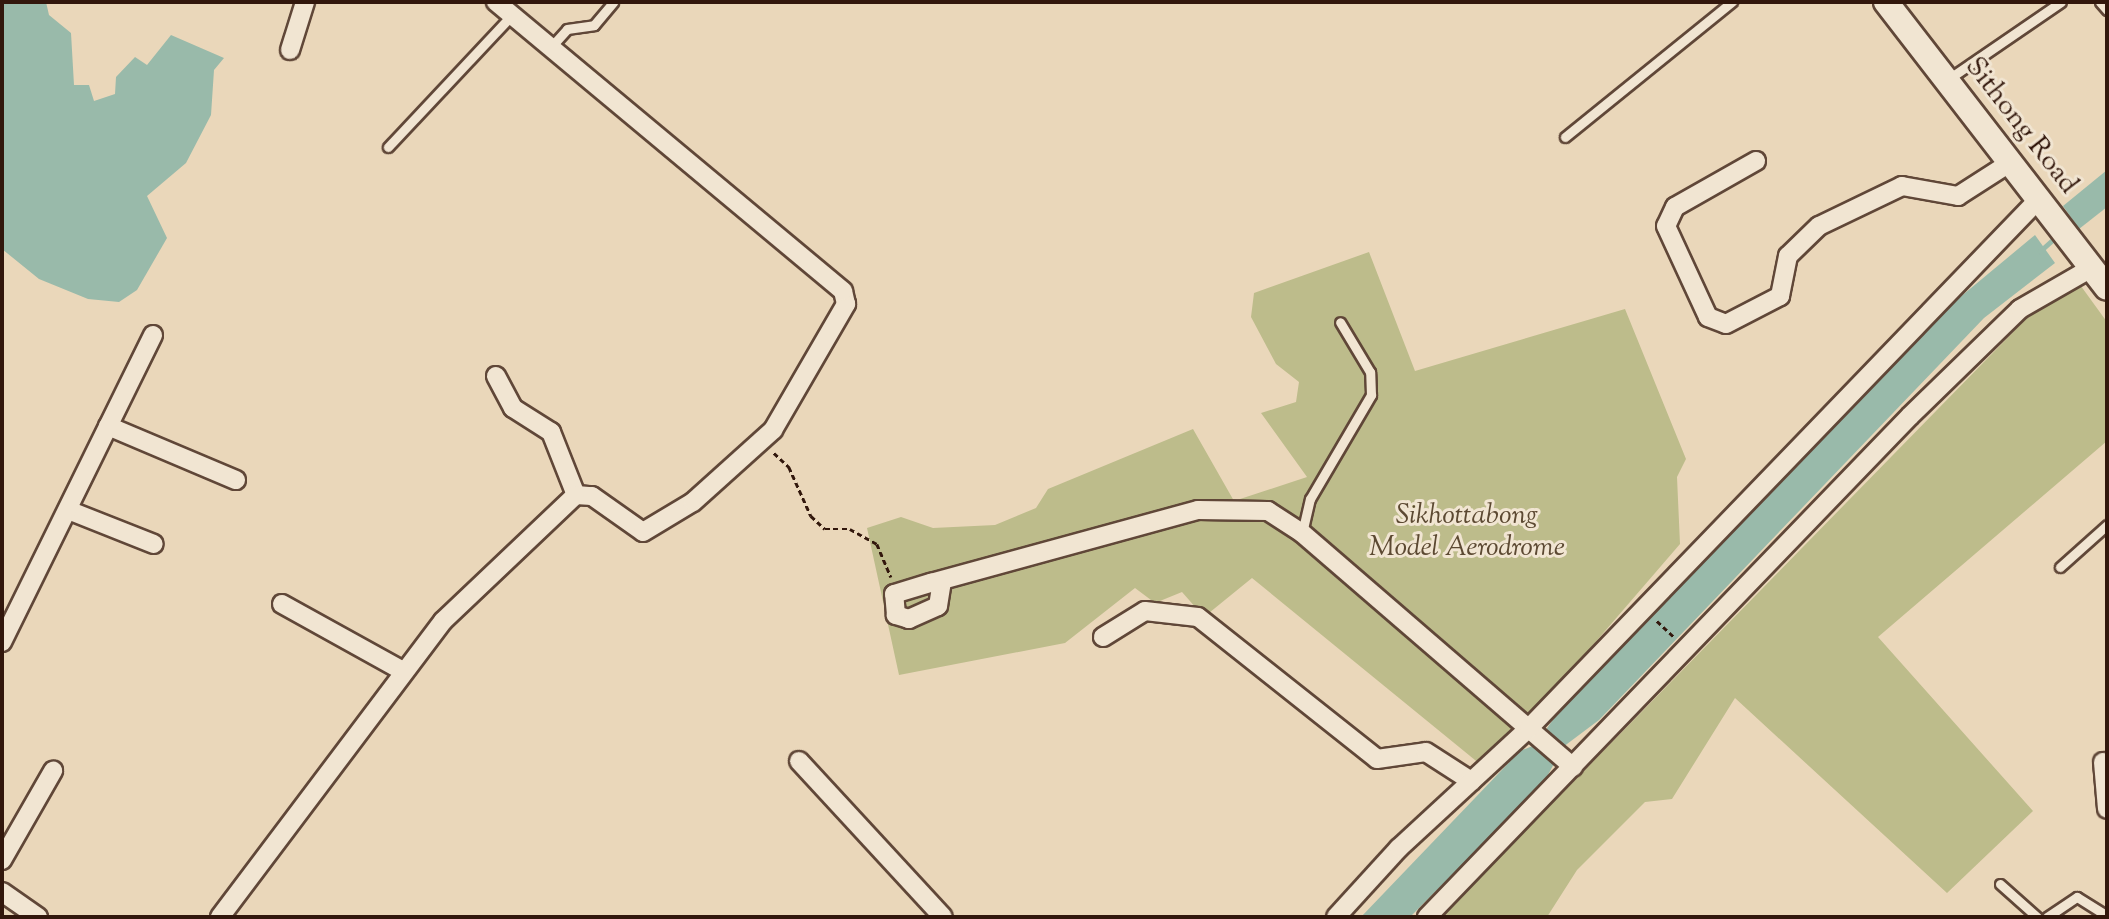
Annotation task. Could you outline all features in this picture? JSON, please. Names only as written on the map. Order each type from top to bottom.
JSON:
[{"type":"main road","name":"Sithong Road","points":[[1885,2],[2042,200],[2107,288]]},
{"type":"street","points":[[290,50],[305,2]]},
{"type":"street","points":[[220,917],[401,670],[576,495],[592,496],[634,530],[648,531],[763,443],[841,319],[843,291],[550,48],[509,18],[496,2]]},
{"type":"street","points":[[1756,160],[1675,207],[1666,226],[1709,317],[1726,324],[1780,296],[1788,256],[1819,226],[1902,186],[1958,197],[2011,162]]},
{"type":"street","points":[[1336,917],[1471,781],[1534,732],[2042,200]]},
{"type":"street","points":[[1427,917],[1568,762],[2020,309],[2093,268]]},
{"type":"street","points":[[2,642],[153,335]]},
{"type":"street","points":[[496,376],[513,408],[551,432],[576,495]]},
{"type":"street","points":[[108,426],[236,480]]},
{"type":"street","points":[[68,510],[154,544]]},
{"type":"street","points":[[942,580],[938,607],[909,620],[896,615],[894,594],[942,580],[1198,510],[1268,511],[1302,533],[1568,762]]},
{"type":"street","points":[[282,604],[401,670]]},
{"type":"street","points":[[1103,637],[1145,611],[1198,617],[1377,759],[1426,752],[1471,781]]},
{"type":"street","points":[[799,761],[943,917]]},
{"type":"street","points":[[2103,762],[2107,809]]},
{"type":"street","points":[[2,860],[53,771]]},
{"type":"street","points":[[2,892],[38,917]]},
{"type":"lane","points":[[550,48],[566,29],[594,25],[613,2]]},
{"type":"lane","points":[[1565,137],[1732,2]]},
{"type":"lane","points":[[1947,80],[2061,2]]},
{"type":"lane","points":[[2100,2],[2107,10]]},
{"type":"lane","points":[[388,147],[509,18]]},
{"type":"lane","points":[[1302,533],[1310,499],[1371,395],[1370,372],[1340,323]]},
{"type":"lane","points":[[2060,567],[2107,525]]},
{"type":"lane","points":[[2000,884],[2037,917]]},
{"type":"lane","points":[[2047,917],[2077,897],[2107,916]]},
{"type":"path","points":[[763,443],[789,467],[811,516],[825,529],[850,529],[887,555],[894,594]]},
{"type":"path","points":[[1652,616],[1679,642]]},
{"type":"green space","name":"Sikhottabong Model Aerodrome","points":[[1369,252],[1415,371],[1625,309],[1686,459],[1677,477],[1680,544],[1486,769],[1252,578],[1204,617],[1182,592],[1155,603],[1135,588],[1065,643],[899,675],[867,528],[901,517],[933,528],[995,525],[1036,508],[1048,489],[1193,429],[1234,501],[1307,477],[1261,413],[1296,402],[1299,382],[1276,364],[1251,317],[1254,293]]},
{"type":"green space","points":[[2078,282],[2107,322],[2107,441],[1878,637],[2033,811],[1947,893],[1735,698],[1672,799],[1645,802],[1577,870],[1547,917],[1441,917],[2026,319]]},
{"type":"shaded area","points":[[2,2],[46,2],[49,15],[71,33],[74,85],[89,85],[94,101],[115,94],[116,77],[135,57],[147,65],[171,35],[224,58],[214,70],[211,115],[186,163],[147,196],[167,238],[137,290],[119,302],[88,299],[39,279],[2,249]]},
{"type":"shaded area","points":[[2107,170],[2107,207],[2079,229],[2063,206]]},
{"type":"shaded area","points":[[2035,235],[2055,263],[1984,318],[1599,720],[1563,747],[1543,784],[1410,917],[1361,917],[1520,751],[1535,745],[1562,707],[1959,298]]},
{"type":"waterway","points":[[2040,251],[2059,234]]}]
